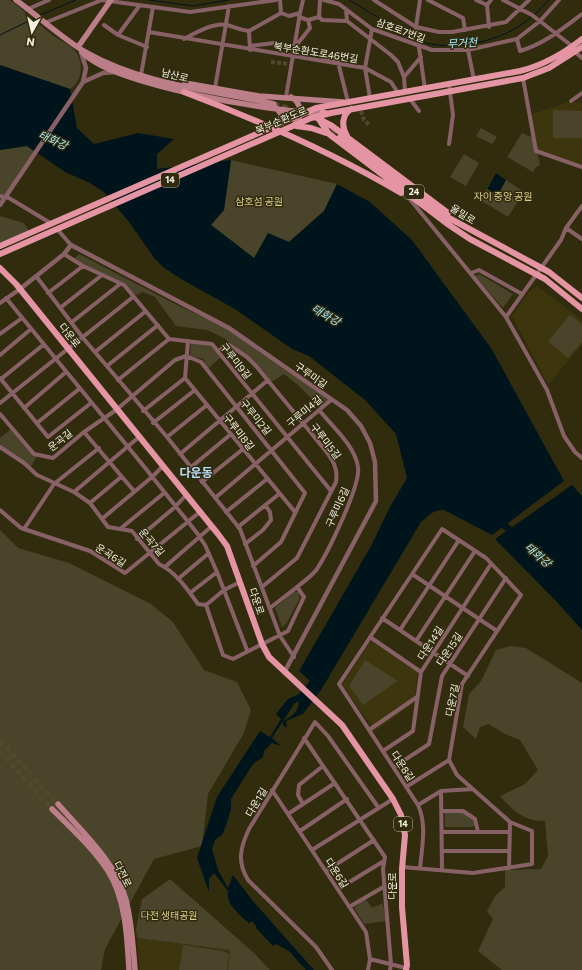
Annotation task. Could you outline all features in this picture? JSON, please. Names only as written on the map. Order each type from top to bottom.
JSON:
[{"type":"main road","name":"남산로","points":[[16,0],[78,47],[90,60],[119,73],[184,92],[275,106]]},
{"type":"main road","points":[[78,47],[110,1]]},
{"type":"main road","name":"북부순환도로","points":[[0,254],[290,127],[319,116],[523,78],[549,68],[573,49],[582,39]]},
{"type":"main road","name":"남산로","points":[[78,47],[100,59],[141,75],[178,86],[275,106]]},
{"type":"main road","name":"북부순환도로","points":[[0,246],[302,113],[331,105],[474,80],[536,67],[573,49],[582,47]]},
{"type":"main road","points":[[141,75],[255,95],[348,102]]},
{"type":"main road","points":[[184,92],[237,112],[323,152],[376,178],[432,212]]},
{"type":"main road","points":[[289,97],[299,103],[302,113],[296,123],[290,127]]},
{"type":"main road","points":[[319,116],[331,105]]},
{"type":"main road","points":[[275,106],[319,116],[473,231],[491,242]]},
{"type":"main road","points":[[275,106],[282,115],[279,123]]},
{"type":"main road","points":[[348,137],[344,130],[343,122],[347,113],[352,109]]},
{"type":"main road","points":[[319,116],[321,124],[329,134],[432,212]]},
{"type":"main road","points":[[290,127],[306,127],[329,134]]},
{"type":"main road","name":"울밀로","points":[[340,137],[444,215],[541,268],[582,298]]},
{"type":"main road","name":"울밀로","points":[[432,212],[465,236],[536,274],[556,287],[582,309]]},
{"type":"main road","name":"다운로","points":[[0,268],[20,289],[116,410],[201,510],[227,546],[262,644],[269,657],[342,725],[393,799],[401,815],[405,835],[402,867],[406,969]]},
{"type":"main road","name":"다전로","points":[[58,804],[101,853],[119,883],[129,917],[135,970]]},
{"type":"main road","name":"다전로","points":[[52,809],[96,856],[107,870],[115,884],[124,917],[130,970]]},
{"type":"street","points":[[28,9],[49,0]]},
{"type":"street","points":[[46,22],[102,0],[190,12],[276,0]]},
{"type":"street","points":[[280,0],[281,13]]},
{"type":"street","points":[[289,97],[290,64],[293,57],[299,15],[303,0]]},
{"type":"street","points":[[319,17],[320,0]]},
{"type":"street","name":"삼호로7번길","points":[[324,0],[339,4],[372,29],[432,50],[468,50],[516,39],[540,21],[559,0]]},
{"type":"street","points":[[374,0],[416,27],[439,32],[489,27],[506,22],[529,0]]},
{"type":"street","points":[[420,0],[416,27],[425,88]]},
{"type":"street","points":[[428,0],[463,18],[465,30]]},
{"type":"street","points":[[476,0],[487,5]]},
{"type":"street","points":[[489,27],[487,5],[491,0]]},
{"type":"street","points":[[503,0],[540,21],[582,58]]},
{"type":"street","points":[[118,35],[140,5]]},
{"type":"street","points":[[215,88],[228,6]]},
{"type":"street","points":[[141,75],[153,7]]},
{"type":"street","points":[[346,9],[347,21]]},
{"type":"street","points":[[184,38],[201,29],[226,24],[239,30],[249,31],[281,13],[289,16],[299,15],[308,20],[319,17],[322,20],[347,21],[370,40],[383,48],[398,62],[404,77],[405,92]]},
{"type":"street","points":[[516,39],[520,51],[534,47],[556,34],[582,14]]},
{"type":"street","points":[[295,47],[310,28],[308,20]]},
{"type":"street","points":[[104,25],[118,35],[147,47]]},
{"type":"street","points":[[370,98],[365,68],[372,29]]},
{"type":"street","points":[[249,31],[250,48],[274,43],[295,47],[336,60],[339,64],[348,102]]},
{"type":"street","name":"북부순환도로46번길","points":[[149,32],[365,68],[391,82],[398,93]]},
{"type":"street","points":[[78,47],[85,60],[86,68]]},
{"type":"street","points":[[468,50],[474,80]]},
{"type":"street","points":[[404,77],[421,57]]},
{"type":"street","points":[[0,206],[82,84],[86,68],[90,60],[100,59]]},
{"type":"street","points":[[82,84],[103,73],[119,73]]},
{"type":"street","points":[[523,78],[536,151],[582,167]]},
{"type":"street","points":[[449,84],[453,115],[449,144]]},
{"type":"street","points":[[571,101],[582,93]]},
{"type":"street","points":[[410,99],[419,111]]},
{"type":"street","points":[[0,196],[9,198],[47,220],[62,233],[71,245],[64,254],[0,303]]},
{"type":"street","points":[[409,198],[506,316],[547,390],[564,436],[575,452],[582,458]]},
{"type":"street","points":[[506,316],[561,240],[566,228],[582,206]]},
{"type":"street","points":[[566,228],[582,239]]},
{"type":"street","name":"구루미길","points":[[71,245],[229,328],[347,410],[361,426],[370,443],[375,462],[376,501],[285,671]]},
{"type":"street","points":[[64,254],[83,266],[120,284],[130,291],[133,297],[169,339],[118,380]]},
{"type":"street","points":[[48,293],[83,266]]},
{"type":"street","points":[[471,273],[479,270],[522,294]]},
{"type":"street","points":[[60,308],[102,275]]},
{"type":"street","points":[[36,276],[83,338],[133,396],[153,423],[167,437],[238,527],[279,634],[284,644],[294,656]]},
{"type":"street","points":[[72,322],[120,284]]},
{"type":"street","points":[[0,403],[133,297]]},
{"type":"street","points":[[6,298],[55,360],[127,445],[200,539],[209,553],[247,650]]},
{"type":"street","points":[[96,352],[146,311]]},
{"type":"street","points":[[0,334],[22,318]]},
{"type":"street","points":[[107,366],[158,325]]},
{"type":"street","points":[[0,355],[31,329]]},
{"type":"street","name":"구루미9길","points":[[169,339],[188,340],[212,344],[331,492]]},
{"type":"street","points":[[143,411],[185,378],[188,340]]},
{"type":"street","points":[[43,345],[1,379],[12,394],[48,437],[91,403]]},
{"type":"street","name":"구루미5길","points":[[219,351],[226,345],[229,345],[247,357],[268,380],[302,424],[325,450],[336,466],[336,482],[297,558],[262,587]]},
{"type":"street","points":[[116,410],[175,360],[186,356]]},
{"type":"street","name":"구루미2길","points":[[186,356],[201,362],[305,493],[281,542],[253,566]]},
{"type":"street","points":[[24,408],[66,372]]},
{"type":"street","name":"구루미8길","points":[[185,378],[295,512]]},
{"type":"street","points":[[180,454],[268,380]]},
{"type":"street","points":[[37,423],[79,389]]},
{"type":"street","points":[[153,423],[195,390]]},
{"type":"street","name":"구루미4길","points":[[215,498],[331,400]]},
{"type":"street","points":[[167,437],[207,405]]},
{"type":"street","name":"운곡길","points":[[0,414],[34,454],[53,458],[84,432],[116,410]]},
{"type":"street","name":"구루미6길","points":[[270,608],[297,588],[316,570],[353,495],[358,479],[358,468],[354,453],[319,410]]},
{"type":"street","points":[[84,432],[111,462],[121,477],[134,491]]},
{"type":"street","points":[[190,468],[231,434]]},
{"type":"street","points":[[74,492],[111,462],[127,445],[139,437]]},
{"type":"street","name":"운곡7길","points":[[0,447],[24,463],[37,475],[74,492],[90,503],[103,518],[108,527],[132,531],[159,564],[166,566],[198,604],[206,605]]},
{"type":"street","points":[[24,529],[54,484],[99,448]]},
{"type":"street","points":[[202,482],[243,449]]},
{"type":"street","points":[[103,518],[163,466]]},
{"type":"street","points":[[90,503],[121,477]]},
{"type":"street","points":[[226,512],[267,479]]},
{"type":"street","points":[[120,529],[164,493]]},
{"type":"street","points":[[138,538],[175,507],[187,494]]},
{"type":"street","points":[[238,527],[279,494]]},
{"type":"street","points":[[245,544],[263,530],[271,520],[270,512],[264,505]]},
{"type":"street","name":"운곡6길","points":[[0,510],[24,529],[90,551],[125,573],[201,510]]},
{"type":"street","points":[[166,566],[200,539],[212,526]]},
{"type":"street","name":"다운7길","points":[[339,684],[442,529],[475,551],[506,578],[521,595],[462,684],[449,760]]},
{"type":"street","points":[[400,630],[459,540]]},
{"type":"street","points":[[416,641],[475,551]]},
{"type":"street","points":[[178,579],[209,553]]},
{"type":"street","name":"다운14길","points":[[383,751],[413,731],[421,672],[491,564]]},
{"type":"street","points":[[190,593],[217,572]]},
{"type":"street","points":[[412,574],[497,631]]},
{"type":"street","name":"다운15길","points":[[394,767],[429,744],[432,736],[440,681],[449,663],[506,578]]},
{"type":"street","points":[[240,582],[224,590],[206,605],[223,656],[233,659],[247,650],[288,631],[304,597],[297,588]]},
{"type":"street","points":[[382,618],[468,676]]},
{"type":"street","points":[[370,637],[421,672]]},
{"type":"street","name":"다운8길","points":[[339,684],[422,812],[423,825],[420,868]]},
{"type":"street","points":[[369,730],[417,697]]},
{"type":"street","name":"다운1길","points":[[332,970],[316,947],[248,880],[243,871],[240,859],[243,842],[272,790],[315,722],[328,736],[378,807]]},
{"type":"street","points":[[304,738],[385,857],[385,886],[391,964],[390,970]]},
{"type":"street","points":[[402,867],[473,873],[532,864],[532,831],[510,822],[457,774],[449,760],[406,786]]},
{"type":"street","points":[[303,804],[298,794],[299,785],[323,766]]},
{"type":"street","points":[[288,814],[335,783]]},
{"type":"street","points":[[418,805],[441,791],[473,789]]},
{"type":"street","name":"다운6길","points":[[272,790],[366,932],[370,959],[368,970]]},
{"type":"street","points":[[441,791],[442,870]]},
{"type":"street","points":[[312,850],[378,807],[393,799]]},
{"type":"street","points":[[300,831],[346,800]]},
{"type":"street","points":[[442,811],[463,810],[475,819],[478,832]]},
{"type":"street","points":[[509,868],[510,822]]},
{"type":"street","points":[[442,832],[509,832]]},
{"type":"street","points":[[326,871],[374,840]]},
{"type":"street","points":[[442,851],[509,851]]},
{"type":"street","points":[[338,889],[384,861]]},
{"type":"street","points":[[349,907],[385,886]]},
{"type":"street","points":[[370,959],[406,969]]},
{"type":"shaded area","points":[[571,101],[582,103],[582,167],[536,151],[530,115]]},
{"type":"shaded area","points":[[537,286],[582,320],[582,344],[548,385],[512,316],[529,292]]},
{"type":"shaded area","points":[[371,640],[418,672],[414,703],[375,731],[342,685]]},
{"type":"shaded area","points":[[137,938],[230,950],[228,970],[140,970]]},
{"type":"green space","points":[[0,0],[9,0],[12,2],[75,51],[80,60],[81,71],[78,82],[74,86],[70,89],[0,65]]},
{"type":"green space","points":[[553,110],[582,111],[582,138],[553,138]]},
{"type":"green space","points":[[481,128],[497,137],[492,144],[476,136]]},
{"type":"green space","points":[[522,133],[534,138],[540,165],[536,167],[533,172],[507,157]]},
{"type":"green space","points":[[26,146],[34,151],[0,201],[0,150]]},
{"type":"green space","points":[[464,154],[479,163],[466,186],[450,177]]},
{"type":"green space","name":"삼호섬 공원","points":[[231,160],[337,184],[324,211],[289,242],[254,258],[211,225],[224,210]]},
{"type":"green space","name":"자이 중앙 공원","points":[[496,173],[524,192],[508,217],[480,200]]},
{"type":"green space","points":[[0,216],[24,223],[29,231],[0,243]]},
{"type":"green space","points":[[79,254],[177,305],[234,331],[331,400],[321,408],[298,385],[284,374],[271,382],[251,361],[233,348],[224,338],[207,330],[176,326],[155,297],[143,292],[136,295],[113,280],[73,260]]},
{"type":"green space","points":[[479,274],[513,294],[503,308],[475,276]]},
{"type":"green space","points":[[570,315],[582,324],[582,342],[568,358],[548,341]]},
{"type":"green space","points":[[191,342],[210,345],[221,357],[209,368],[205,367],[204,359],[190,356]]},
{"type":"green space","points":[[11,429],[37,456],[30,468],[0,446],[0,438]]},
{"type":"green space","points":[[0,530],[18,548],[69,563],[151,604],[173,622],[204,670],[237,682],[251,710],[244,733],[208,794],[202,846],[154,859],[105,949],[101,970],[0,970]]},
{"type":"green space","points":[[294,591],[298,592],[300,598],[286,624],[282,627],[275,608]]},
{"type":"green space","points":[[511,646],[526,648],[582,683],[582,970],[502,970],[478,951],[493,919],[487,911],[496,895],[505,887],[505,870],[541,869],[548,856],[545,821],[537,821],[525,817],[515,811],[500,796],[525,784],[538,770],[520,740],[505,734],[488,724],[480,727],[476,739],[463,727],[469,694],[481,681],[496,650]]},
{"type":"green space","points":[[365,660],[398,681],[363,705],[349,686]]},
{"type":"green space","points":[[445,812],[459,812],[466,814],[476,824],[473,827],[445,827]]},
{"type":"green space","name":"다전 생태공원","points":[[170,879],[254,953],[270,970],[228,970],[230,950],[137,938],[136,929],[142,899]]},
{"type":"green space","points":[[365,898],[372,908],[383,903],[386,921],[364,924],[354,908]]},
{"type":"green space","points":[[183,945],[222,951],[229,954],[227,970],[179,970]]},
{"type":"water","points":[[0,65],[70,89],[77,128],[94,144],[138,133],[174,139],[157,154],[157,169],[231,160],[224,210],[211,225],[254,258],[268,233],[289,242],[324,211],[337,184],[370,202],[412,240],[491,348],[564,481],[492,535],[444,510],[434,512],[421,522],[321,690],[303,714],[286,721],[287,728],[283,725],[283,721],[272,738],[281,746],[272,743],[264,751],[263,757],[253,764],[231,799],[231,810],[223,834],[215,840],[212,849],[218,870],[228,888],[233,875],[252,900],[314,970],[306,970],[289,951],[276,944],[273,946],[256,928],[253,922],[250,922],[250,924],[238,913],[229,901],[228,891],[214,873],[209,879],[209,892],[197,858],[217,797],[260,731],[270,737],[281,719],[276,714],[288,699],[299,694],[310,681],[299,671],[371,546],[390,507],[407,478],[396,434],[365,400],[309,356],[292,349],[235,309],[181,279],[163,267],[155,259],[129,222],[104,192],[90,183],[65,172],[27,146],[0,150]],"holes":[[[299,701],[294,713],[283,721],[294,704]]]},
{"type":"water","points":[[496,173],[506,180],[498,195],[487,189]]},
{"type":"water","points":[[572,485],[582,496],[582,630],[556,601],[495,539]]},
{"type":"waterway","name":"무거천","points":[[40,15],[76,0]]},
{"type":"waterway","name":"무거천","points":[[149,0],[193,6],[229,0]]},
{"type":"waterway","name":"무거천","points":[[349,0],[416,40]]},
{"type":"waterway","name":"무거천","points":[[534,15],[549,0]]},
{"type":"waterway","name":"무거천","points":[[419,41],[447,46],[478,42],[508,33],[531,17]]},
{"type":"waterway","name":"무거천","points":[[0,35],[35,18]]},
{"type":"waterway","name":"태화강","points":[[498,520],[516,535]]},
{"type":"tunnel","points":[[271,62],[289,64]]},
{"type":"tunnel","points":[[274,104],[289,109]]},
{"type":"tunnel","points":[[361,111],[364,120],[370,126]]},
{"type":"tunnel","points":[[324,126],[340,137]]},
{"type":"tunnel","points":[[0,741],[58,804]]},
{"type":"tunnel","points":[[0,751],[52,809]]},
{"type":"district","name":"다운동","points":[[196,473]]}]
